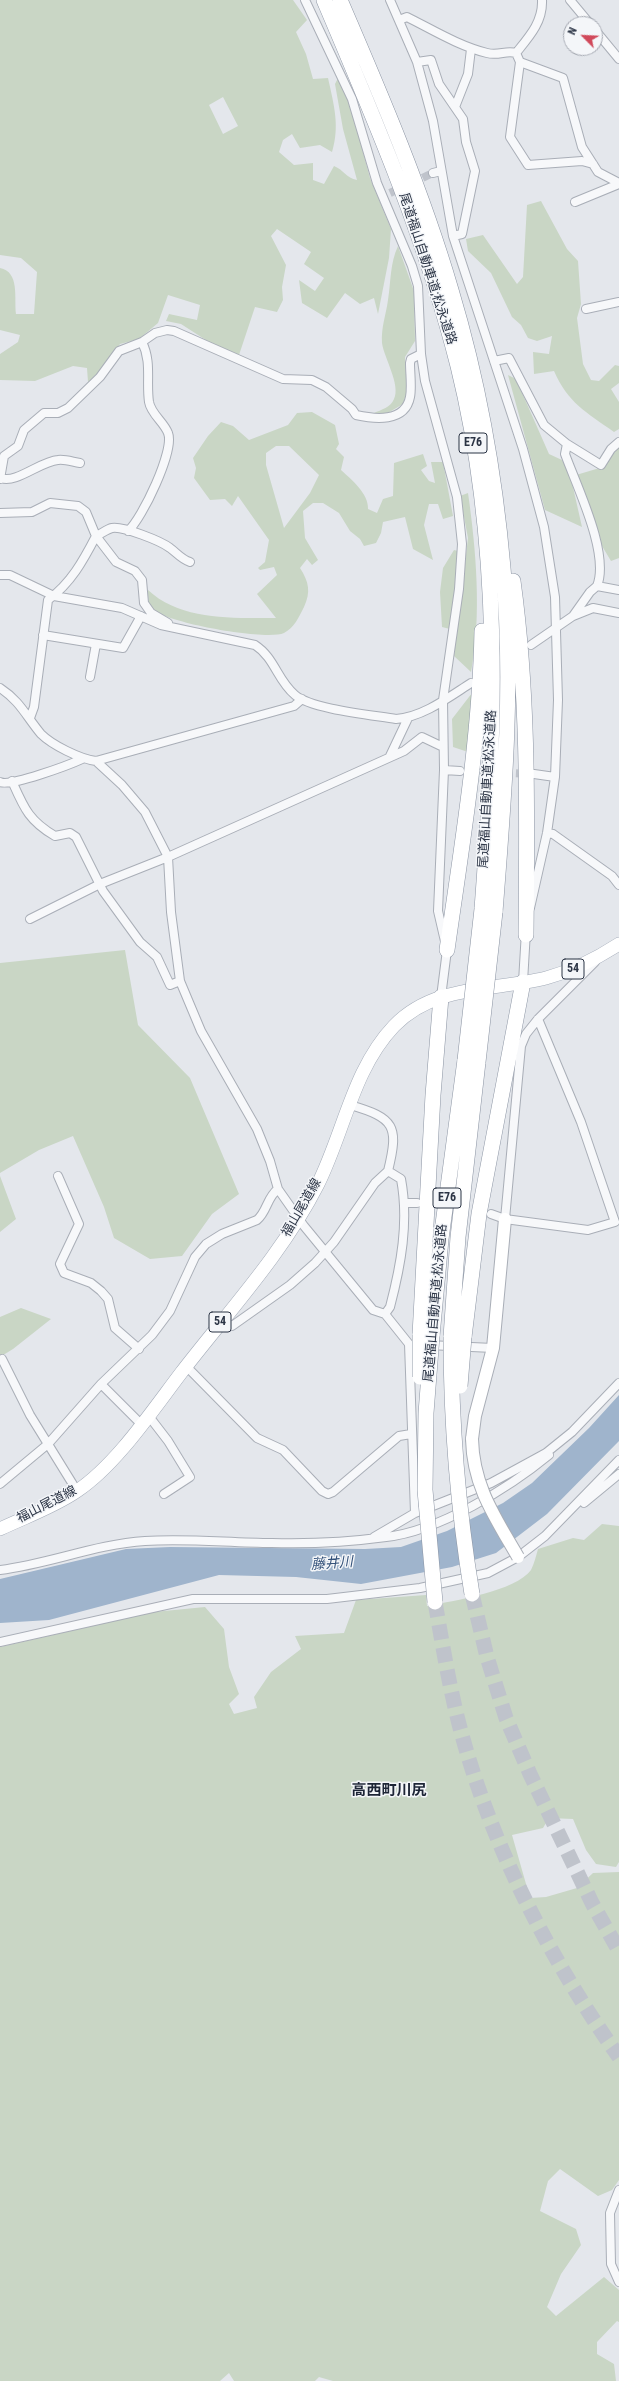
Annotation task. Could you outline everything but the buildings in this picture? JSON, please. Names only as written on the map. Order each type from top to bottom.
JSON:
[{"type":"highway","name":"尾道福山自動車道;松永道路","points":[[324,0],[382,137],[419,234],[441,304],[458,368],[470,426],[481,497],[489,573],[493,679],[488,911]]},
{"type":"highway","name":"尾道福山自動車道;松永道路","points":[[341,0],[394,127],[447,276],[469,358],[490,464],[504,571],[508,681],[504,798],[488,911],[471,1061],[458,1237],[458,1337],[453,1433],[465,1550],[472,1594]]},
{"type":"highway","points":[[447,950],[474,753],[481,681],[482,594],[480,532],[470,426]]},
{"type":"highway","points":[[490,464],[508,551],[520,644],[525,767],[526,935]]},
{"type":"highway","points":[[458,1337],[479,1214],[523,982]]},
{"type":"highway","points":[[420,1339],[433,1095],[441,997]]},
{"type":"highway","name":"尾道福山自動車道;松永道路","points":[[435,1602],[425,1490],[426,1413],[420,1339],[441,1240],[471,1061]]},
{"type":"main road","name":"福山尾道線","points":[[0,1529],[77,1491],[105,1468],[144,1420],[299,1219],[319,1181],[371,1056],[382,1039],[396,1024],[414,1010],[441,997],[456,992],[546,978],[600,957],[619,944]]},
{"type":"street","points":[[305,0],[352,99],[412,266],[418,286],[421,354],[425,381],[450,467],[457,498],[462,544],[459,589],[443,700],[444,770],[438,911],[447,950],[441,997]]},
{"type":"street","points":[[390,0],[417,62],[433,121],[437,172],[453,236],[518,435],[544,527],[555,597],[558,700],[555,777],[547,833],[526,935],[523,982]]},
{"type":"street","points":[[516,54],[534,30],[543,12],[542,0]]},
{"type":"street","points":[[570,0],[583,16]]},
{"type":"street","points":[[399,20],[407,17],[471,49],[497,56],[510,51],[516,54],[520,62],[510,137],[528,165],[582,161],[593,164]]},
{"type":"street","points":[[603,39],[619,58]]},
{"type":"street","points":[[456,107],[468,74],[471,49]]},
{"type":"street","points":[[417,62],[431,60],[440,84],[463,119],[466,142],[475,171],[462,234],[453,236]]},
{"type":"street","points":[[520,62],[563,78],[582,147],[598,172],[619,184]]},
{"type":"street","points":[[575,202],[619,184]]},
{"type":"street","points":[[586,309],[619,302]]},
{"type":"street","points":[[80,463],[58,460],[45,463],[11,479],[1,479],[1,464],[4,456],[18,446],[24,430],[44,413],[58,413],[68,408],[100,377],[119,351],[142,342],[155,333],[167,330],[174,331],[283,379],[312,380],[326,387],[356,415],[381,420],[392,417],[408,406],[411,396],[411,359],[421,354]]},
{"type":"street","points":[[128,531],[139,518],[167,456],[169,444],[168,433],[149,402],[148,352],[142,342]]},
{"type":"street","points":[[494,361],[509,358],[544,425],[567,444],[601,465],[611,449],[619,442]]},
{"type":"street","points":[[567,444],[565,454],[600,551],[602,576],[597,586],[590,592],[573,616]]},
{"type":"street","points":[[0,513],[32,512],[50,503],[78,506],[86,512],[96,536],[116,562],[135,571],[142,580],[144,603],[151,613],[170,624],[170,627]]},
{"type":"street","points":[[30,718],[34,707],[48,600],[54,596],[79,569],[96,536],[111,528],[152,537],[170,548],[182,559],[190,562]]},
{"type":"street","points":[[0,575],[10,575],[54,596],[122,608],[170,627],[255,645],[266,652],[285,684],[295,695],[310,703],[396,720],[408,718],[443,700],[471,683]]},
{"type":"street","points":[[597,586],[619,590]]},
{"type":"street","points":[[590,592],[588,603],[593,608]]},
{"type":"street","points":[[531,645],[555,630],[573,616],[593,608],[619,613]]},
{"type":"street","points":[[43,635],[123,648],[142,616]]},
{"type":"street","points":[[90,677],[96,644]]},
{"type":"street","points":[[0,688],[19,702],[42,735],[82,760]]},
{"type":"street","points":[[0,782],[12,781],[55,770],[82,760],[96,761],[294,706],[302,699]]},
{"type":"street","points":[[390,756],[408,718]]},
{"type":"street","points":[[30,919],[100,884],[168,857],[404,750],[422,737],[443,747]]},
{"type":"street","points":[[96,761],[122,785],[145,812],[168,857],[171,912],[180,981],[201,1031],[257,1129],[270,1160],[278,1189],[325,1253],[373,1310],[385,1314],[420,1339],[492,1348]]},
{"type":"street","points":[[444,770],[460,771]]},
{"type":"street","points":[[534,774],[555,777]]},
{"type":"street","points":[[12,781],[22,802],[37,825],[55,836],[70,833],[76,837],[100,884],[118,914],[140,942],[157,957],[170,985],[180,981]]},
{"type":"street","points":[[547,833],[553,834],[612,876],[619,885]]},
{"type":"street","points":[[518,1557],[481,1490],[472,1460],[472,1439],[475,1416],[492,1348],[519,1056],[526,1034],[600,957]]},
{"type":"street","points":[[491,1214],[505,1219],[588,1230],[615,1222],[581,1122],[538,1020]]},
{"type":"street","points":[[222,1320],[232,1326],[290,1285],[325,1253],[375,1183],[388,1171],[394,1146],[390,1124],[383,1117],[350,1104]]},
{"type":"street","points":[[385,1314],[390,1307],[402,1254],[405,1203],[401,1179],[388,1171]]},
{"type":"street","points":[[58,1176],[79,1224],[60,1264],[64,1273],[91,1282],[101,1291],[108,1299],[115,1328],[139,1349]]},
{"type":"street","points":[[0,1484],[48,1444],[101,1384],[152,1336],[170,1311],[195,1257],[206,1244],[222,1234],[257,1220],[273,1193],[278,1189]]},
{"type":"street","points":[[405,1203],[417,1203]]},
{"type":"street","points":[[415,1513],[411,1434],[420,1339]]},
{"type":"street","points":[[2,1359],[30,1415],[77,1491]]},
{"type":"street","points":[[186,1366],[258,1438],[283,1450],[322,1491],[328,1494],[334,1492],[399,1436],[411,1434]]},
{"type":"street","points":[[373,1538],[415,1513],[491,1483],[546,1453],[572,1432],[619,1382]]},
{"type":"street","points":[[101,1384],[168,1441],[190,1477],[164,1494]]},
{"type":"street","points":[[0,1570],[80,1554],[99,1547],[144,1541],[281,1543],[336,1542],[386,1538],[413,1531],[448,1519],[525,1475],[549,1455],[546,1453]]},
{"type":"street","points":[[545,1536],[619,1460]]},
{"type":"street","points":[[0,1642],[193,1599],[327,1599],[420,1588],[488,1573],[518,1557],[619,1474]]},
{"type":"street","points":[[619,2190],[610,2213],[611,2264],[619,2282]]},
{"type":"green space","points":[[0,0],[293,0],[307,20],[296,32],[306,54],[313,79],[328,78],[335,115],[336,133],[332,152],[320,145],[300,148],[292,134],[283,140],[279,152],[294,165],[313,163],[313,180],[324,184],[334,166],[350,178],[357,180],[343,129],[335,84],[338,78],[350,104],[370,178],[391,229],[389,258],[378,314],[374,298],[360,304],[345,293],[327,318],[302,303],[299,280],[315,291],[324,278],[304,264],[311,252],[277,229],[271,236],[286,265],[282,287],[283,300],[277,312],[255,307],[239,355],[212,344],[181,324],[166,321],[169,314],[197,320],[200,305],[168,295],[158,323],[139,339],[120,344],[98,374],[88,382],[87,368],[73,366],[35,381],[0,380],[0,354],[18,342],[20,335],[0,330],[0,268],[6,270],[11,275],[13,280],[15,286],[16,314],[34,314],[37,272],[21,258],[0,255]],"holes":[[[223,97],[238,126],[223,134],[209,105]]]},
{"type":"green space","points":[[541,201],[567,249],[578,261],[581,304],[577,318],[583,364],[591,380],[599,381],[615,365],[619,366],[619,383],[611,389],[619,402],[619,429],[614,432],[586,412],[572,399],[559,382],[554,371],[534,374],[533,352],[549,354],[552,336],[537,341],[528,338],[521,325],[512,317],[491,273],[468,251],[466,239],[483,235],[517,284],[523,277],[527,205]]},
{"type":"green space","points":[[398,246],[414,291],[415,341],[405,357],[407,392],[403,404],[381,417],[373,415],[391,404],[396,393],[394,379],[383,349],[382,337],[392,266]]},
{"type":"green space","points":[[508,375],[516,379],[549,454],[562,460],[570,474],[582,527],[545,510]]},
{"type":"green space","points":[[312,412],[335,425],[339,444],[336,449],[344,457],[341,470],[363,492],[368,503],[368,509],[377,513],[383,499],[393,496],[394,463],[423,454],[427,466],[421,470],[429,481],[435,483],[431,462],[443,462],[453,516],[443,519],[438,504],[429,504],[424,525],[433,560],[413,549],[405,517],[383,522],[381,533],[376,543],[364,546],[360,539],[350,531],[339,513],[323,503],[313,503],[303,511],[305,538],[318,560],[312,565],[307,559],[300,568],[307,583],[308,597],[298,618],[288,631],[274,635],[239,633],[178,620],[154,610],[149,603],[148,590],[161,600],[176,607],[209,616],[276,618],[257,594],[277,575],[274,567],[260,570],[258,568],[265,562],[269,540],[238,496],[232,506],[225,499],[210,500],[194,478],[196,468],[193,458],[208,436],[221,422],[233,426],[249,440],[288,425],[297,413]],"holes":[[[276,446],[289,446],[319,475],[310,493],[284,528],[266,465],[266,453]]]},
{"type":"green space","points":[[619,445],[619,558],[611,561],[602,546],[576,475],[603,467]]},
{"type":"green space","points":[[468,493],[477,582],[476,628],[471,672],[454,656],[468,538],[460,496]]},
{"type":"green space","points":[[454,550],[458,551],[457,584],[450,629],[442,627],[440,592],[443,568]]},
{"type":"green space","points":[[472,693],[468,752],[453,747],[452,719]]},
{"type":"green space","points":[[125,950],[138,1025],[190,1078],[239,1194],[212,1214],[182,1256],[150,1259],[114,1238],[104,1207],[73,1136],[39,1150],[0,1173],[0,963]]},
{"type":"green space","points":[[0,1176],[16,1219],[0,1232]]},
{"type":"green space","points":[[21,1308],[51,1319],[13,1349],[0,1357],[0,1317]]},
{"type":"green space","points":[[602,1524],[619,1526],[619,1862],[616,1867],[596,1864],[586,1850],[573,1819],[549,1818],[543,1828],[512,1835],[530,1898],[546,1897],[577,1888],[593,1873],[619,1872],[619,2180],[612,2190],[598,2196],[560,2169],[548,2181],[540,2211],[576,2229],[581,2245],[561,2274],[547,2307],[556,2316],[604,2277],[619,2290],[619,2322],[617,2321],[597,2342],[597,2354],[614,2364],[616,2381],[333,2381],[319,2377],[315,2381],[234,2381],[229,2373],[220,2381],[0,2381],[0,1647],[154,1612],[205,1607],[224,1629],[229,1667],[239,1694],[229,1704],[234,1714],[257,1708],[254,1697],[271,1672],[301,1649],[295,1636],[344,1633],[356,1600],[426,1595],[427,1606],[483,1594],[512,1584],[523,1577],[531,1570],[538,1549],[573,1538],[584,1540]]},
{"type":"water","name":"藤井川","points":[[619,1395],[619,1441],[547,1514],[496,1553],[452,1567],[361,1584],[296,1577],[219,1575],[49,1620],[0,1623],[0,1579],[126,1549],[170,1547],[365,1549],[401,1547],[447,1531],[503,1503],[532,1483],[589,1428]]},
{"type":"tunnel","points":[[390,193],[433,173]]},
{"type":"tunnel","points":[[468,771],[529,774]]},
{"type":"tunnel","points":[[472,1594],[487,1657],[506,1718],[530,1774],[592,1903],[619,1951]]},
{"type":"tunnel","points":[[435,1602],[447,1669],[462,1735],[490,1820],[507,1862],[548,1943],[570,1982],[619,2057]]},
{"type":"district","name":"高西町川尻","points":[[389,1791]]}]
